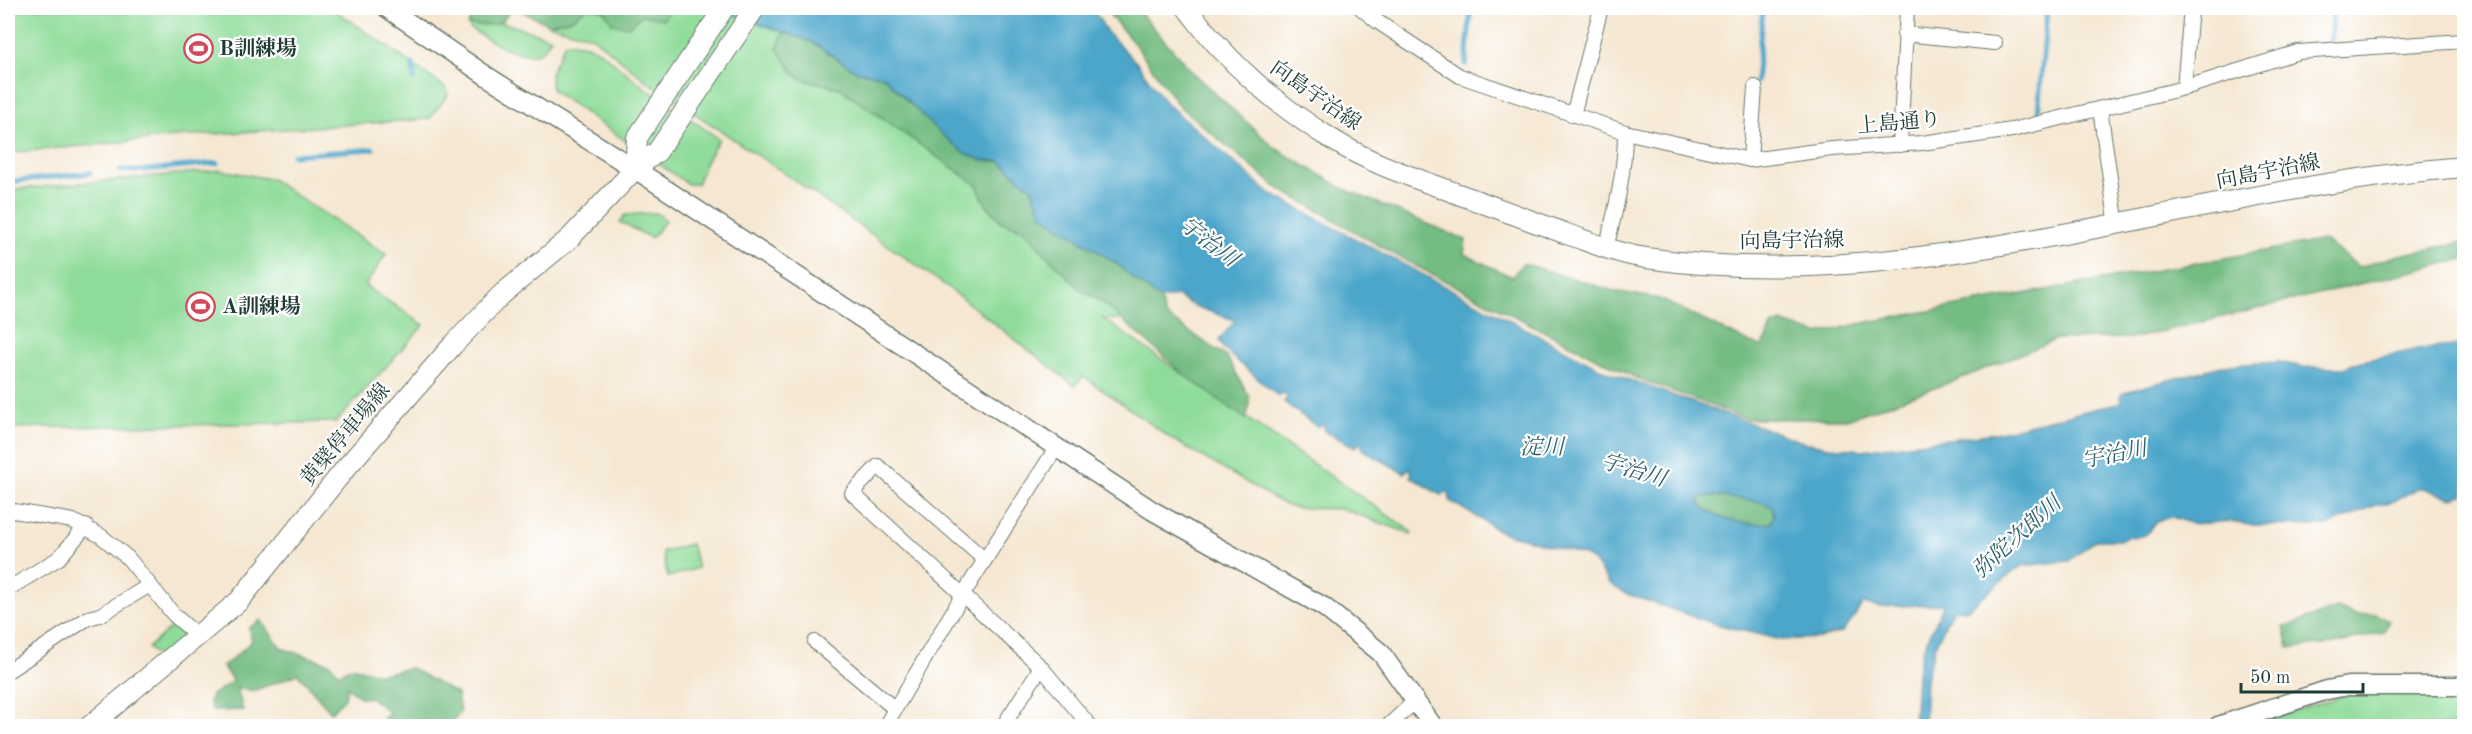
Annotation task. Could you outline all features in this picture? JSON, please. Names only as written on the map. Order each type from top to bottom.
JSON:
[{"type":"main road","points":[[635,169],[637,138],[724,8]]},
{"type":"main road","name":"黄檗停車場線","points":[[90,726],[198,637],[246,593],[345,469],[453,345],[501,295],[569,239],[635,169],[653,156],[754,8]]},
{"type":"main road","name":"向島宇治線","points":[[1192,10],[1222,51],[1253,81],[1334,141],[1405,173],[1606,248],[1644,258],[1720,265],[1828,266],[1960,252],[2117,226],[2369,177],[2464,167]]},
{"type":"street","points":[[387,8],[488,77],[635,169],[1153,512],[1324,607],[1381,653],[1433,726]]},
{"type":"street","name":"上島通り","points":[[1361,8],[1378,22],[1460,76],[1625,132],[1750,160],[1832,148],[1900,145],[2012,130],[2184,88],[2298,52],[2464,41]]},
{"type":"street","points":[[1573,115],[1600,8]]},
{"type":"street","points":[[1900,145],[1907,8]]},
{"type":"street","points":[[2184,88],[2191,8]]},
{"type":"street","points":[[1904,34],[1995,43]]},
{"type":"street","points":[[1750,160],[1755,87]]},
{"type":"street","points":[[2100,109],[2117,226]]},
{"type":"street","points":[[1606,248],[1622,175],[1625,132]]},
{"type":"street","points":[[885,726],[962,596],[1056,448]]},
{"type":"street","points":[[985,560],[878,466],[852,493],[1041,667],[1090,726]]},
{"type":"street","points":[[8,510],[73,521],[86,526],[128,558],[174,615],[198,637]]},
{"type":"street","points":[[8,589],[59,558],[86,526]]},
{"type":"street","points":[[8,671],[88,618],[100,615],[150,585]]},
{"type":"street","points":[[815,642],[895,710]]},
{"type":"street","points":[[1003,726],[1041,667]]},
{"type":"street","points":[[2218,726],[2327,690],[2348,686],[2464,686]]},
{"type":"street","points":[[1388,726],[1414,702]]},
{"type":"green space","name":"B訓練場","points":[[8,8],[332,8],[446,88],[448,95],[429,119],[186,136],[8,153]]},
{"type":"green space","points":[[481,8],[515,8],[497,24],[468,25],[471,18]]},
{"type":"green space","points":[[515,8],[587,8],[571,19],[548,24]]},
{"type":"green space","points":[[587,8],[603,10],[607,15],[650,15],[663,19],[673,8],[714,8],[784,32],[777,48],[805,80],[840,88],[977,185],[985,203],[1002,222],[1025,230],[1080,289],[1102,302],[1123,320],[1103,319],[1412,532],[1411,534],[1343,509],[1297,508],[1285,505],[1172,439],[1083,376],[1075,386],[946,286],[787,175],[645,80],[593,37],[548,24],[571,19]]},
{"type":"green space","points":[[597,8],[673,8],[663,19],[642,15],[628,27],[613,24],[604,10]]},
{"type":"green space","points":[[1104,8],[1136,8],[1195,75],[1275,148],[1342,188],[1466,240],[1464,254],[1512,277],[1523,263],[1614,291],[1660,299],[1750,343],[1763,346],[1771,326],[1781,322],[1817,334],[1868,322],[2324,240],[2359,267],[2399,255],[2464,242],[2464,259],[2135,338],[2057,339],[1957,380],[1847,419],[1747,419],[1632,376],[1410,263],[1276,187],[1179,106],[1137,47]]},
{"type":"green space","points":[[501,22],[551,38],[542,51],[524,54],[495,43],[468,25]]},
{"type":"green space","points":[[784,32],[812,42],[856,71],[883,76],[909,103],[981,160],[1000,161],[1032,189],[1042,215],[1119,265],[1160,299],[1166,316],[1227,357],[1249,396],[1246,419],[1188,378],[1102,302],[1080,289],[1025,230],[1002,222],[985,203],[977,185],[840,88],[805,80],[795,75],[777,48]]},
{"type":"green space","points":[[565,42],[587,45],[601,52],[644,87],[719,139],[706,161],[697,184],[688,184],[552,90],[550,74]]},
{"type":"green space","name":"A訓練場","points":[[220,170],[271,179],[386,254],[365,286],[424,325],[336,422],[8,428],[8,190]]},
{"type":"green space","points":[[656,213],[666,220],[651,238],[620,222],[625,215]]},
{"type":"green space","points":[[1714,496],[1758,501],[1772,507],[1774,516],[1770,523],[1761,524],[1741,523],[1722,518],[1713,514],[1699,502],[1700,497]]},
{"type":"green space","points":[[691,544],[698,568],[668,577],[662,552]]},
{"type":"green space","points":[[2337,608],[2355,615],[2376,614],[2389,620],[2384,632],[2334,644],[2289,648],[2284,627]]},
{"type":"green space","points":[[261,620],[281,648],[329,663],[339,674],[351,667],[380,674],[411,668],[457,694],[460,712],[449,726],[378,726],[389,712],[370,697],[362,698],[347,687],[345,698],[331,712],[298,674],[253,691],[237,688],[243,710],[213,711],[209,702],[212,695],[233,681],[223,667],[252,641],[249,628]]},
{"type":"green space","points":[[178,621],[196,637],[165,662],[148,648]]},
{"type":"green space","points":[[2457,692],[2454,726],[2247,726],[2348,694]]},
{"type":"water","name":"淀川","points":[[714,8],[1088,8],[1094,10],[1107,32],[1137,63],[1165,102],[1269,193],[1605,371],[1803,442],[1829,447],[1862,450],[1996,433],[2122,402],[2120,396],[2124,392],[2225,365],[2279,362],[2304,367],[2343,368],[2362,361],[2420,349],[2464,345],[2464,495],[2452,498],[2423,488],[2416,489],[2398,500],[2374,506],[2327,526],[2247,525],[2233,522],[2197,524],[2168,517],[2157,522],[2142,536],[2128,536],[2121,540],[2096,540],[2069,561],[2021,566],[1966,610],[1953,609],[1935,646],[1926,679],[1924,726],[1914,726],[1917,675],[1922,651],[1944,604],[1878,607],[1863,603],[1842,632],[1822,638],[1781,640],[1715,624],[1624,593],[1609,583],[1594,562],[1584,555],[1503,533],[1450,501],[1449,493],[1446,492],[1442,496],[1411,477],[1411,469],[1404,473],[1363,450],[1361,444],[1355,447],[1324,431],[1324,424],[1317,427],[1284,402],[1287,398],[1286,394],[1278,396],[1225,350],[1219,340],[1234,320],[1194,306],[1177,296],[1160,299],[1119,265],[1042,215],[1032,189],[1000,161],[981,160],[963,152],[938,131],[883,76],[856,71],[812,42]],"holes":[[[1714,496],[1758,501],[1772,507],[1774,516],[1770,523],[1751,524],[1731,521],[1713,514],[1699,502],[1700,497]]]},
{"type":"waterway","points":[[1466,64],[1471,8]]},
{"type":"waterway","points":[[1756,82],[1763,8]]},
{"type":"waterway","points":[[2038,114],[2047,8]]},
{"type":"waterway","points":[[2330,45],[2333,8]]},
{"type":"waterway","points":[[413,64],[414,79]]},
{"type":"waterway","points":[[293,155],[373,149]]},
{"type":"waterway","points":[[120,170],[135,171],[217,163]]},
{"type":"waterway","points":[[8,182],[90,173]]},
{"type":"place","name":"B訓練場","points":[[198,48]]},
{"type":"place","name":"A訓練場","points":[[201,306]]},
{"type":"water label","name":"宇治川","points":[[1210,241]]},
{"type":"water label","name":"宇治川","points":[[2114,453]]},
{"type":"water label","name":"宇治川","points":[[1634,469]]},
{"type":"water label","name":"弥陀次郎川","points":[[2016,536]]}]
